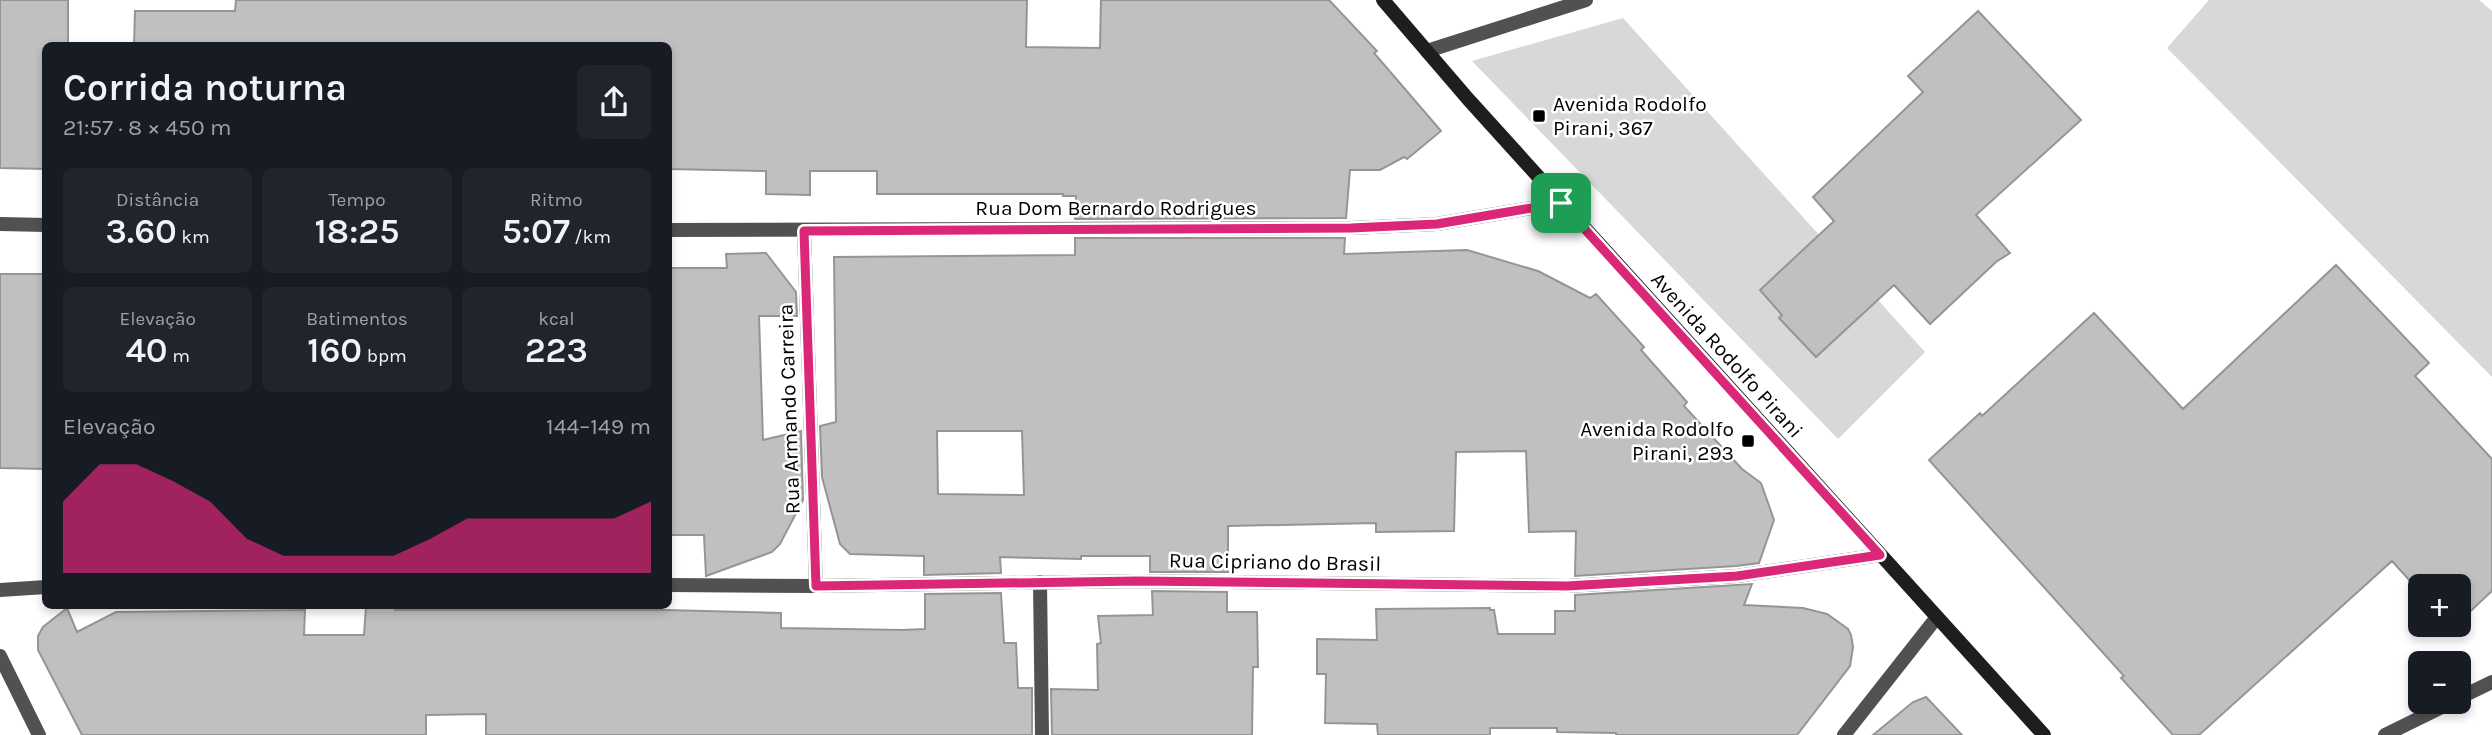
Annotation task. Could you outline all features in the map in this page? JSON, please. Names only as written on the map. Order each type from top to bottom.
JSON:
[{"type":"main road","name":"Avenida Rodolfo Pirani","points":[[1383,0],[1561,203],[2044,735]]},
{"type":"street","points":[[1427,51],[1586,0]]},
{"type":"street","name":"Rua Dom Bernardo Rodrigues","points":[[672,230],[1364,227],[1437,224],[1561,203]]},
{"type":"street","points":[[0,224],[42,225]]},
{"type":"street","name":"Rua Armando Carreira","points":[[804,231],[816,586]]},
{"type":"street","name":"Rua Cipriano do Brasil","points":[[672,585],[816,586],[1137,581],[1567,586],[1737,576],[1880,555]]},
{"type":"street","points":[[1040,582],[1042,735]]},
{"type":"street","points":[[0,590],[42,587]]},
{"type":"street","points":[[1844,735],[1937,617]]},
{"type":"street","points":[[0,656],[39,735]]},
{"type":"street","points":[[2471,692],[2492,682]]},
{"type":"street","points":[[2385,735],[2428,714]]},
{"type":"shaded area","points":[[2209,0],[2479,0],[2492,11],[2492,377],[2167,48]]},
{"type":"shaded area","points":[[1623,18],[1925,352],[1838,439],[1472,61]]},
{"type":"building","points":[[0,0],[68,0],[68,42],[42,42],[42,169],[0,168]]},
{"type":"building","points":[[236,0],[1027,0],[1026,47],[1100,48],[1101,0],[1329,0],[1377,51],[1374,53],[1441,131],[1407,159],[1404,157],[1380,170],[1350,170],[1346,218],[1075,219],[1076,196],[877,194],[877,171],[810,171],[810,195],[766,194],[766,171],[672,169],[672,42],[134,42],[135,11],[235,11]]},
{"type":"building","points":[[1978,11],[2081,120],[1976,215],[2010,253],[1996,262],[1930,324],[1894,285],[1816,357],[1779,318],[1782,315],[1760,290],[1834,221],[1813,197],[1923,92],[1908,76]]},
{"type":"building","points":[[1075,238],[1345,238],[1344,254],[1467,250],[1538,271],[1590,298],[1596,294],[1644,347],[1641,350],[1687,402],[1684,406],[1742,469],[1761,483],[1774,520],[1759,563],[1575,576],[1576,531],[1529,532],[1526,451],[1456,452],[1454,531],[1376,532],[1376,523],[1228,526],[1228,572],[1150,572],[1150,556],[1081,556],[1081,559],[1000,557],[1001,573],[924,575],[924,556],[850,554],[840,544],[822,477],[820,426],[836,422],[834,257],[1075,255]],"holes":[[[937,431],[1022,431],[1024,495],[938,494]]]},
{"type":"building","points":[[766,253],[796,292],[797,316],[759,316],[763,440],[801,431],[803,500],[780,544],[772,552],[706,576],[704,535],[672,535],[672,268],[727,268],[726,254]]},
{"type":"building","points":[[2336,265],[2429,363],[2415,376],[2492,459],[2492,591],[2471,611],[2471,574],[2408,574],[2408,579],[2392,561],[2199,735],[2173,735],[2121,678],[2124,676],[1929,460],[1980,413],[1982,416],[2094,313],[2183,409]]},
{"type":"building","points":[[0,274],[42,274],[42,469],[0,468]]},
{"type":"building","points":[[1752,584],[1744,605],[1803,608],[1827,614],[1848,629],[1851,635],[1853,647],[1850,666],[1797,735],[1616,735],[1557,732],[1557,728],[1490,728],[1490,735],[1378,735],[1377,724],[1325,723],[1326,674],[1317,674],[1317,639],[1377,640],[1376,609],[1490,608],[1494,610],[1498,634],[1555,634],[1555,611],[1575,611],[1575,595]]},
{"type":"building","points":[[1152,591],[1227,592],[1227,612],[1257,612],[1258,667],[1253,667],[1252,735],[1052,735],[1051,689],[1098,690],[1097,644],[1101,643],[1098,616],[1153,615]]},
{"type":"building","points":[[1001,593],[1004,643],[1016,643],[1018,688],[1032,688],[1032,735],[486,735],[486,714],[426,715],[426,735],[82,735],[38,650],[38,636],[43,627],[66,609],[77,632],[116,612],[305,610],[304,635],[364,635],[366,609],[781,613],[781,628],[903,630],[925,629],[925,594]]},
{"type":"building","points":[[1926,697],[1962,735],[1873,735],[1913,702]]},
{"type":"place","name":"Avenida Rodolfo Pirani, 367","points":[[1539,116]]},
{"type":"place","name":"Avenida Rodolfo Pirani, 293","points":[[1748,441]]},
{"type":"route","points":[[1561,203],[1880,555],[1737,576],[1567,586],[1137,581],[816,586],[804,231],[1351,228],[1437,224],[1561,203]]}]
